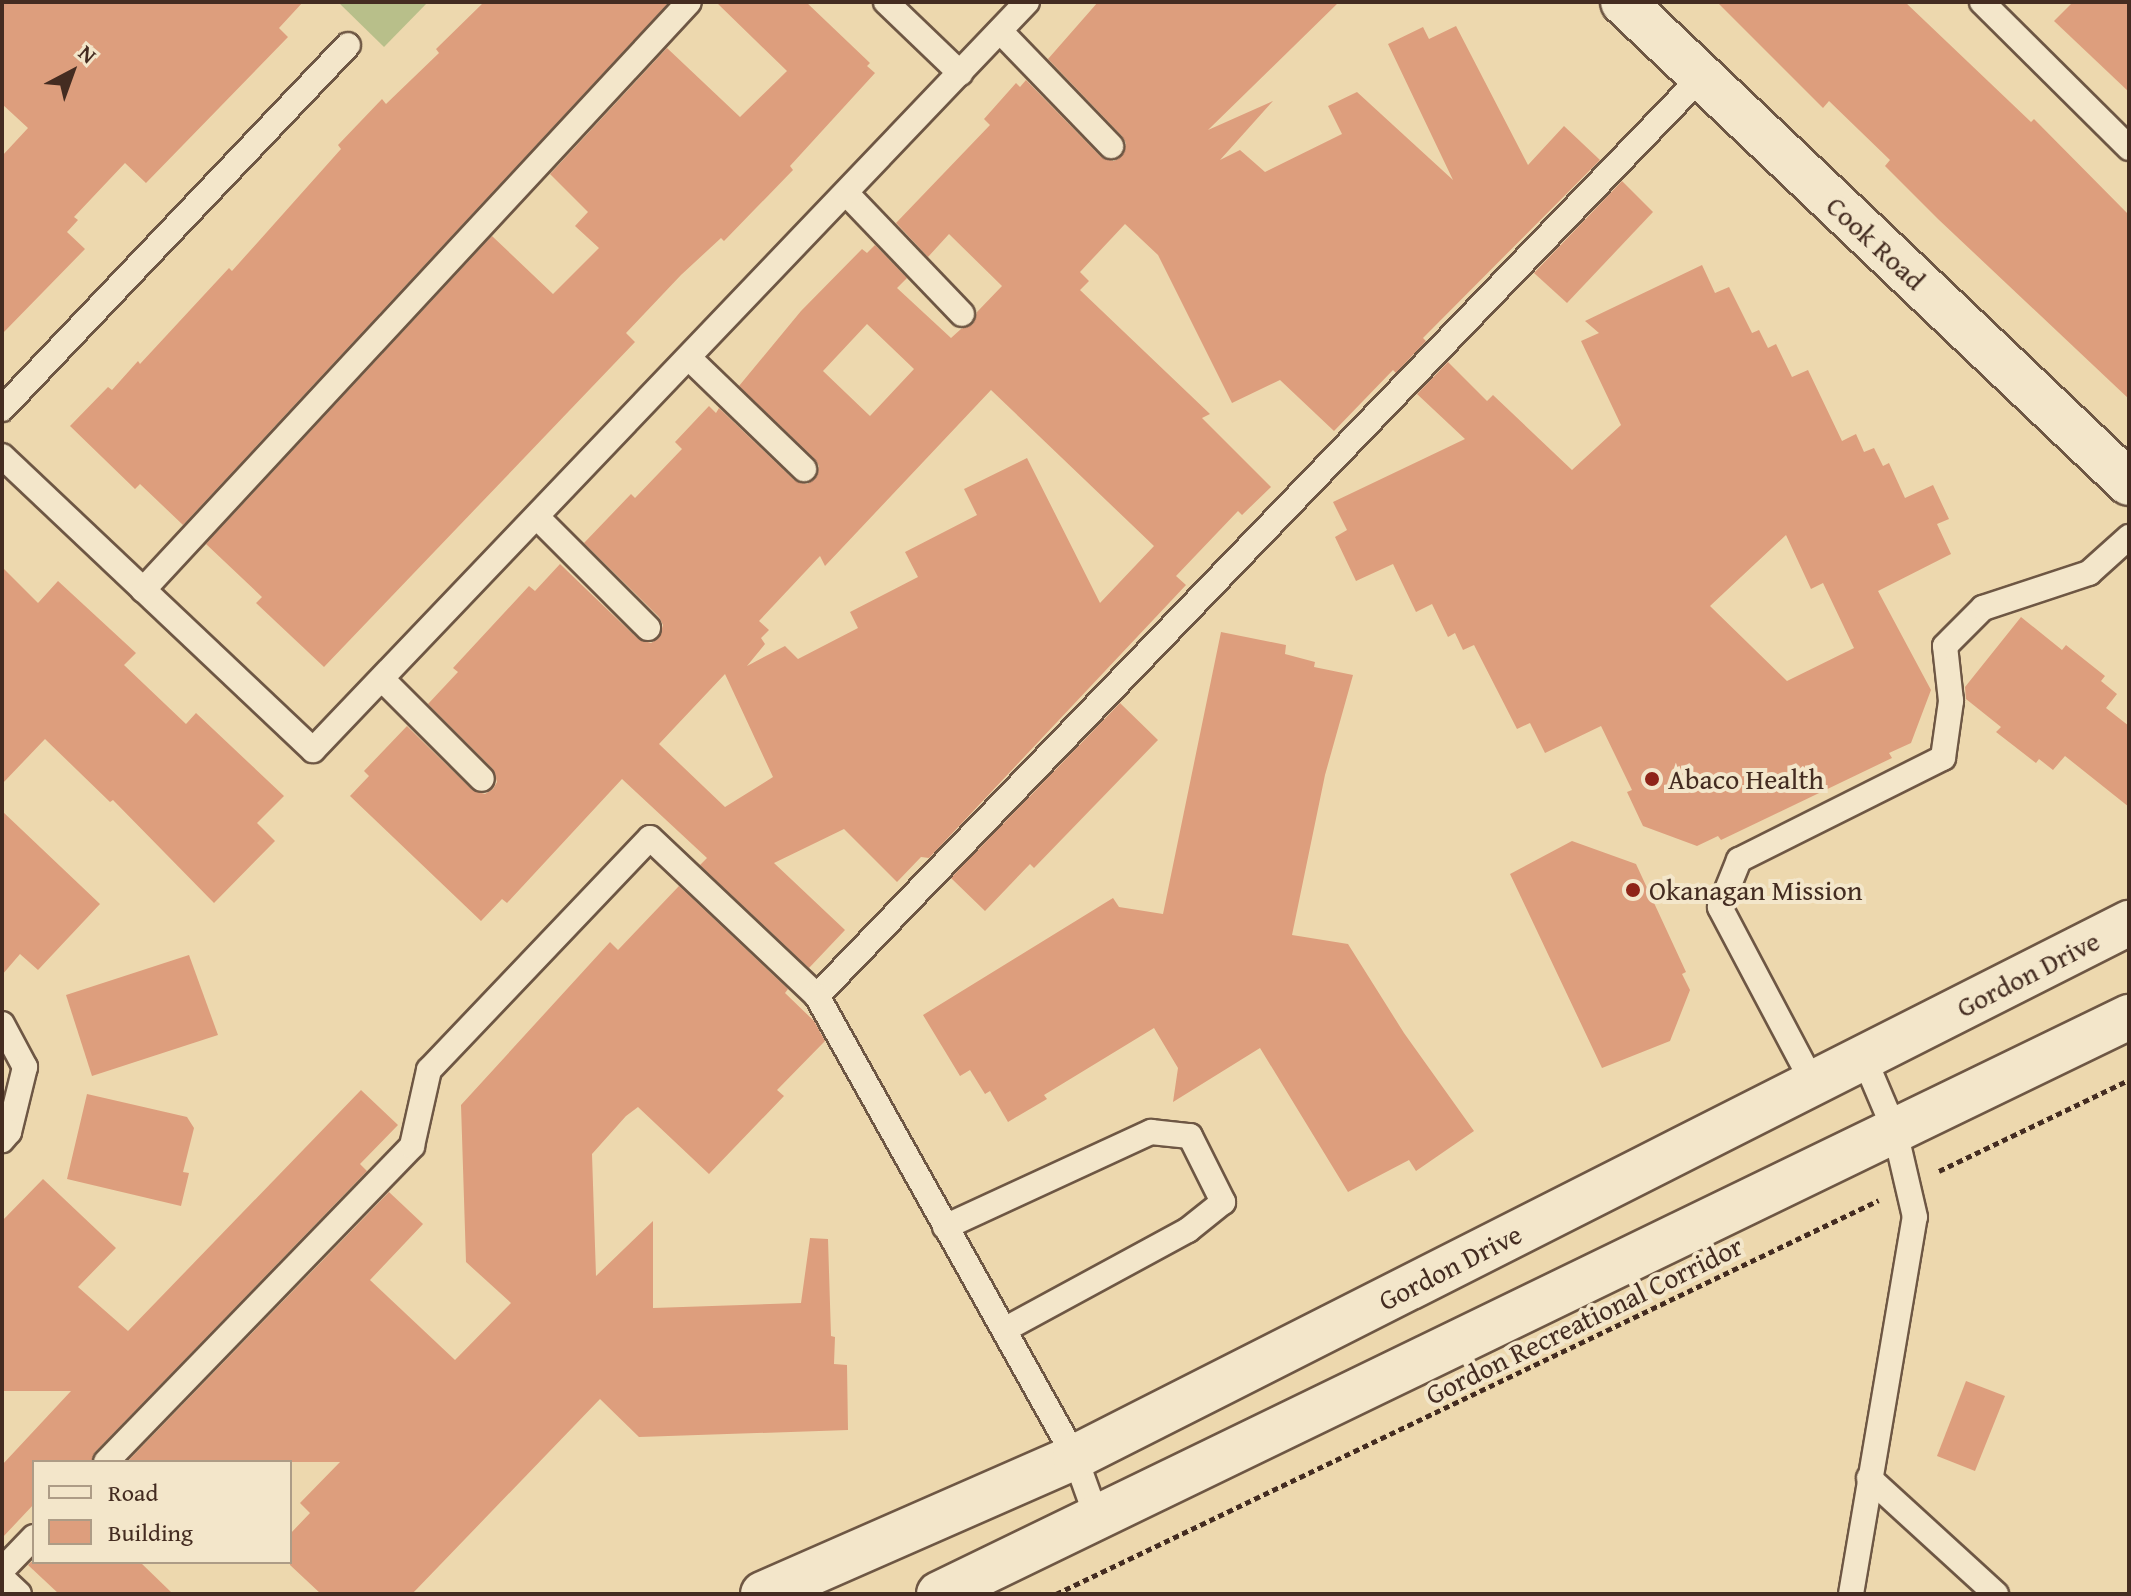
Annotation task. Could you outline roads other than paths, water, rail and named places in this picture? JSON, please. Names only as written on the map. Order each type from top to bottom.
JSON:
[{"type":"main road","name":"Cook Road","points":[[1623,2],[2129,483]]},
{"type":"main road","name":"Gordon Drive","points":[[763,1594],[1075,1457],[2129,923]]},
{"type":"main road","points":[[939,1594],[2129,1017]]},
{"type":"lane","points":[[143,590],[689,2]]},
{"type":"lane","points":[[886,2],[960,73]]},
{"type":"lane","points":[[2,456],[313,750],[1027,2]]},
{"type":"lane","points":[[1982,2],[2129,148]]},
{"type":"lane","points":[[1000,31],[1111,146]]},
{"type":"lane","points":[[2,409],[348,45]]},
{"type":"lane","points":[[817,996],[1701,77]]},
{"type":"lane","points":[[847,194],[962,314]]},
{"type":"lane","points":[[689,358],[804,469]]},
{"type":"lane","points":[[537,517],[648,628]]},
{"type":"lane","points":[[1813,1083],[1720,907],[1739,860],[1943,758],[1951,701],[1945,646],[1983,608],[2089,573],[2129,537]]},
{"type":"lane","points":[[382,679],[482,779]]},
{"type":"lane","points":[[108,1460],[412,1146],[429,1070],[650,838],[817,996],[1075,1457],[1097,1518]]},
{"type":"lane","points":[[2,1024],[25,1067],[9,1132],[2,1140]]},
{"type":"lane","points":[[1851,1594],[1915,1217],[1895,1131],[1864,1058]]},
{"type":"lane","points":[[945,1227],[1151,1132],[1190,1136],[1223,1202],[1188,1230],[1004,1330]]},
{"type":"lane","points":[[1869,1478],[1996,1594]]},
{"type":"lane","points":[[2,1570],[32,1539]]},
{"type":"lane","points":[[2,1578],[19,1594]]},
{"type":"place","name":"Abaco Health","points":[[1652,779]]},
{"type":"place","name":"Okanagan Mission","points":[[1633,890]]}]
